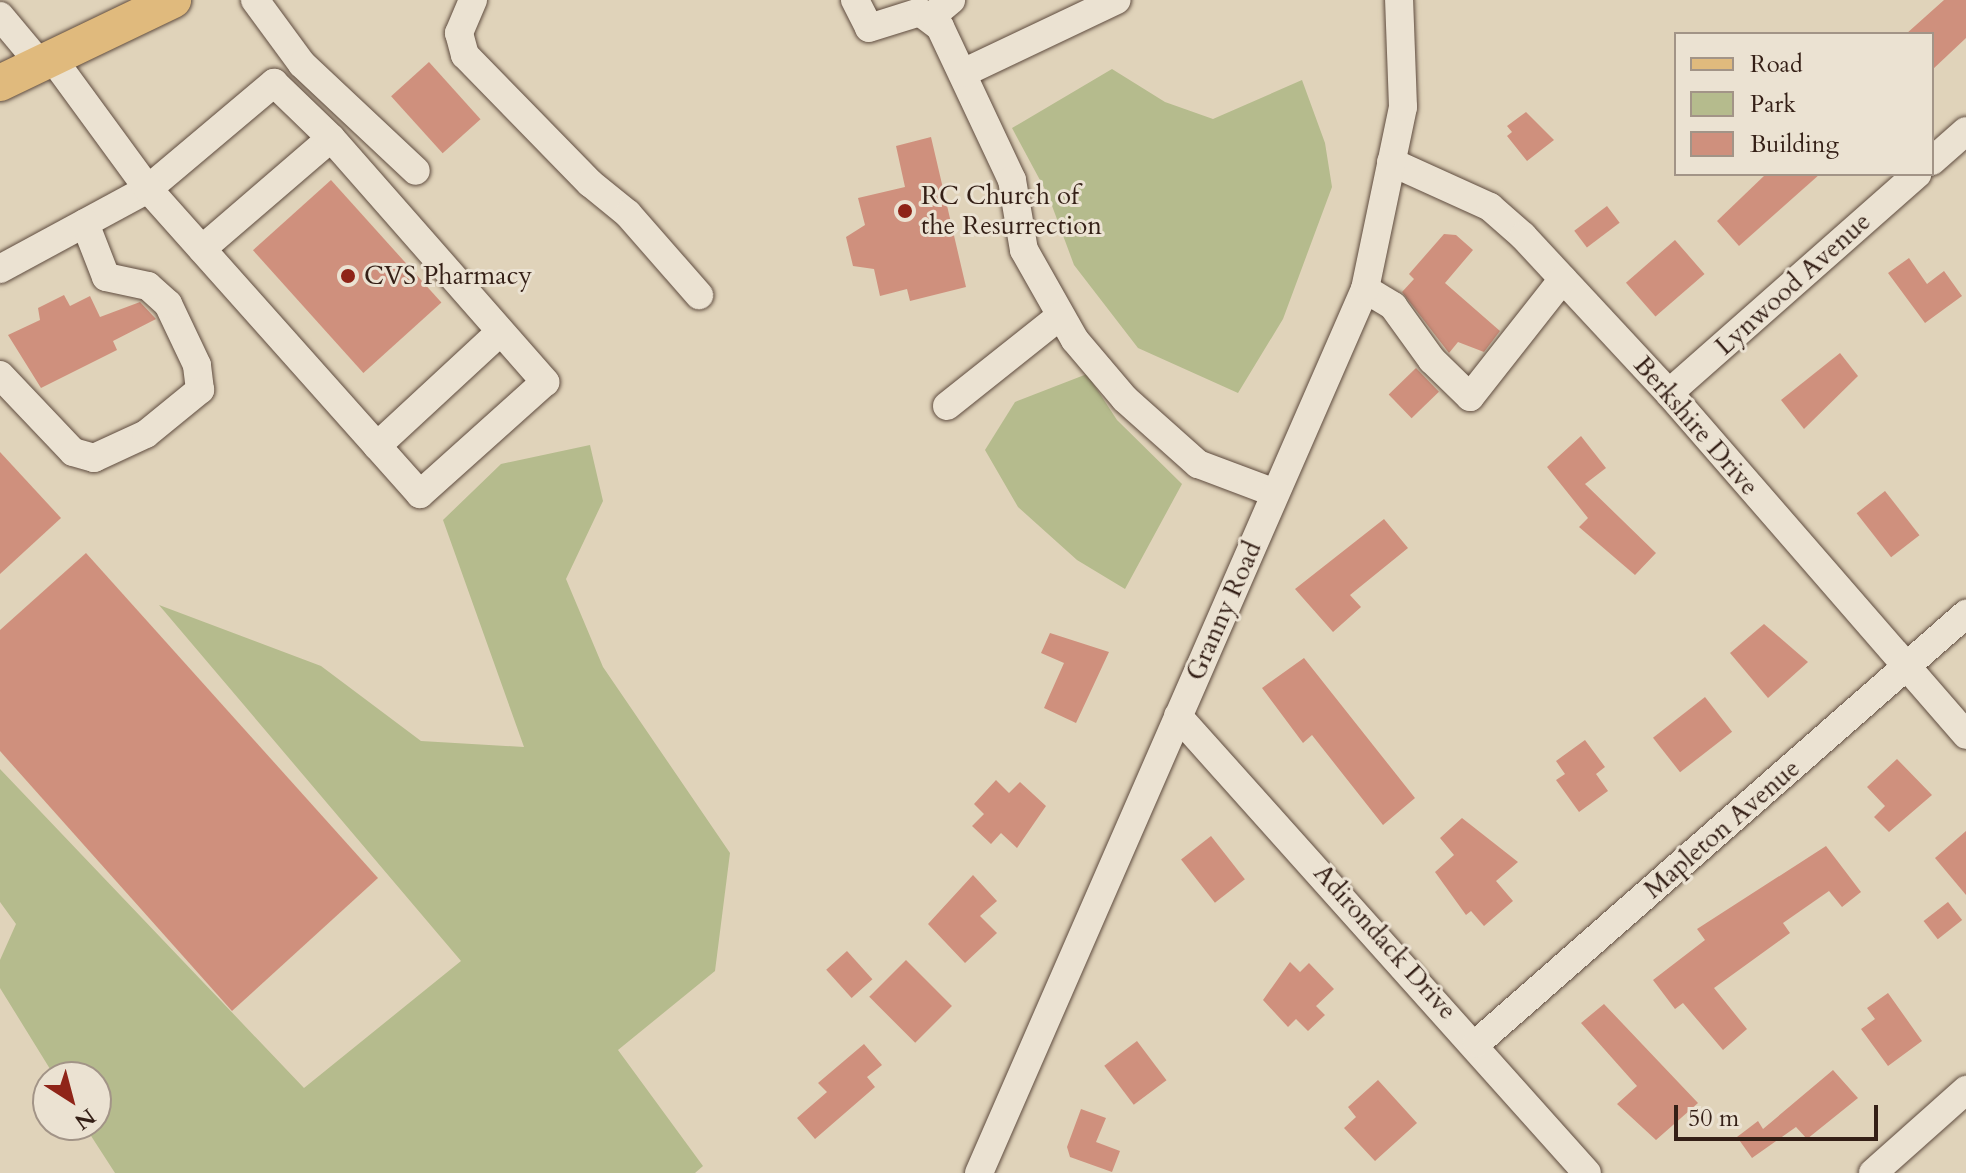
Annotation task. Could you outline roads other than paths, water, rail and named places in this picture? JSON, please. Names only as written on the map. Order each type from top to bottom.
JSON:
[{"type":"main road","points":[[0,83],[173,0]]},
{"type":"street","points":[[255,0],[302,64],[416,171]]},
{"type":"street","points":[[473,0],[459,33],[465,55],[590,183],[628,214],[699,295]]},
{"type":"street","points":[[855,0],[869,28],[942,8],[963,73],[1012,180],[1024,250],[1060,316],[1125,399],[1198,464],[1275,493]]},
{"type":"street","points":[[963,73],[1117,0]]},
{"type":"street","name":"Granny Road","points":[[987,1168],[1178,716],[1365,289],[1403,107],[1403,31],[1399,0]]},
{"type":"street","points":[[0,16],[47,62],[148,189],[420,494],[545,382],[331,138],[274,83],[148,189],[0,269]]},
{"type":"street","points":[[1934,159],[1966,131]]},
{"type":"street","points":[[202,249],[331,138]]},
{"type":"street","name":"Berkshire Drive","points":[[1391,162],[1490,207],[1563,279],[1669,393],[1905,669],[1966,735]]},
{"type":"street","name":"Lynwood Avenue","points":[[1669,393],[1915,176]]},
{"type":"street","points":[[0,375],[73,452],[94,458],[146,434],[200,390],[197,365],[168,304],[148,286],[106,277],[85,223]]},
{"type":"street","points":[[1365,289],[1393,306],[1432,360],[1470,397],[1563,279]]},
{"type":"street","points":[[947,406],[1060,316]]},
{"type":"street","points":[[377,446],[496,327]]},
{"type":"street","name":"Mapleton Avenue","points":[[1477,1043],[1966,614]]},
{"type":"street","name":"Adirondack Drive","points":[[1178,716],[1477,1043],[1587,1173]]},
{"type":"street","points":[[1873,1173],[1966,1090]]},
{"type":"place","name":"RC Church of the Resurrection","points":[[905,211]]},
{"type":"place","name":"CVS Pharmacy","points":[[348,276]]}]
